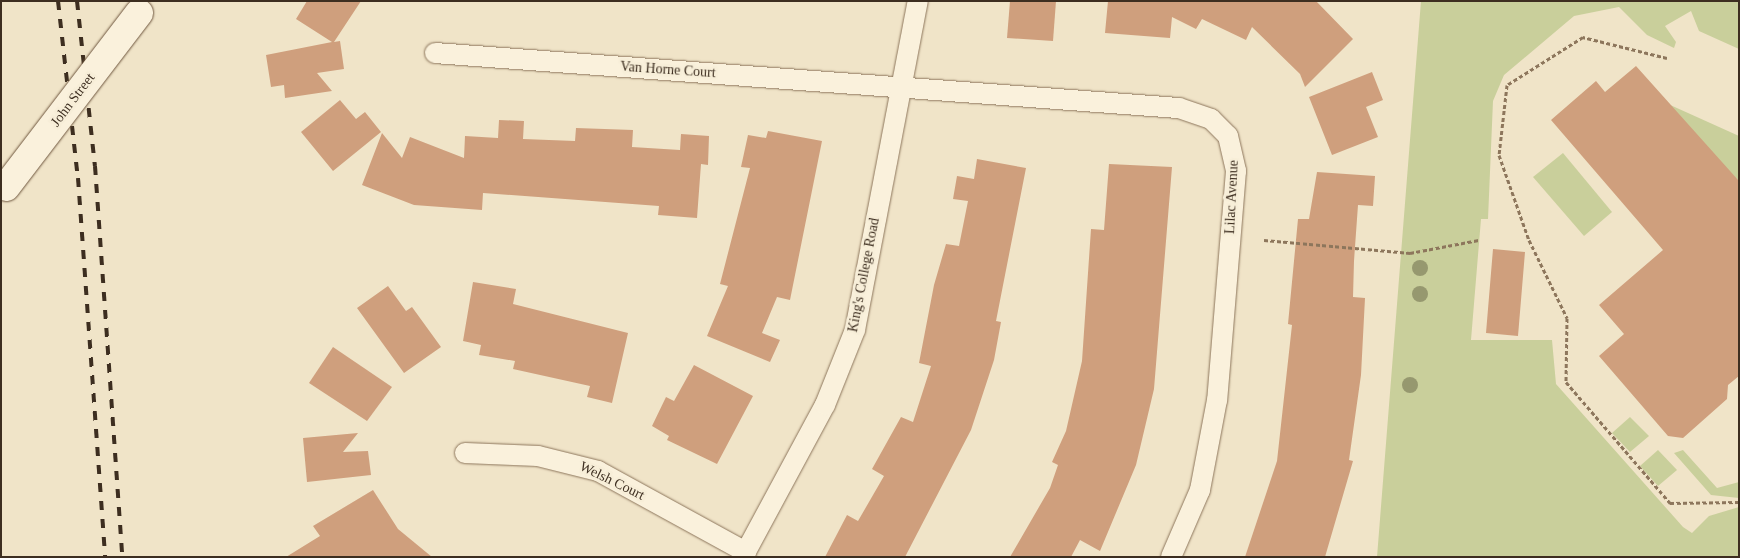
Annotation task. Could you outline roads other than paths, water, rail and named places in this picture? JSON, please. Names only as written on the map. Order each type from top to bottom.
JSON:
[{"type":"main road","name":"John Street","points":[[6,188],[139,13]]},
{"type":"street","name":"King's College Road","points":[[745,554],[825,405],[854,330],[918,1]]},
{"type":"street","name":"Van Horne Court","points":[[435,53],[902,88]]},
{"type":"street","name":"Lilac Avenue","points":[[902,88],[1190,110],[1211,118],[1228,136],[1236,171],[1211,440],[1200,490],[1171,557]]},
{"type":"street","name":"Welsh Court","points":[[465,453],[538,456],[598,471],[745,554]]},
{"type":"railway","points":[[58,1],[78,178],[105,557]]},
{"type":"railway","points":[[77,1],[95,166],[122,557]]}]
